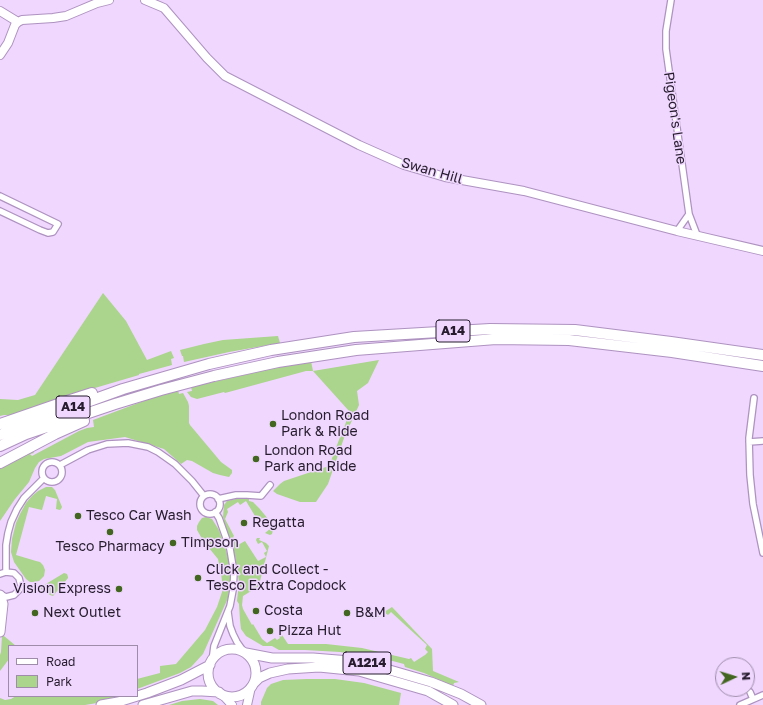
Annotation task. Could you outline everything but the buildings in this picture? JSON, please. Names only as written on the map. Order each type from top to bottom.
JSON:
[{"type":"highway","name":"A14","points":[[0,434],[147,382],[209,364],[271,350],[354,337],[490,329],[574,330],[763,355]]},
{"type":"highway","name":"A14","points":[[0,446],[26,434],[161,390],[214,376],[278,362],[356,350],[496,339],[569,340],[672,352],[763,366]]},
{"type":"highway","name":"A14","points":[[0,424],[121,384],[147,382]]},
{"type":"highway","name":"A14","points":[[0,463],[115,404]]},
{"type":"main road","points":[[0,594],[3,604],[0,632]]},
{"type":"main road","points":[[143,705],[192,691],[220,693],[231,696],[240,695],[246,692],[256,677],[256,670],[250,657],[245,653],[238,650],[227,649],[217,654],[211,663],[208,671],[211,684],[220,693]]},
{"type":"main road","name":"A1214","points":[[245,653],[272,658],[313,658],[362,662],[431,682],[461,694],[481,705]]},
{"type":"main road","points":[[138,696],[181,680],[211,663]]},
{"type":"main road","name":"A1214","points":[[252,685],[259,678],[270,673],[288,669],[319,667],[359,671],[428,691],[453,705]]},
{"type":"main road","points":[[101,705],[134,697]]},
{"type":"street","points":[[0,55],[8,43],[18,22],[26,19],[66,16],[109,0]]},
{"type":"street","name":"Swan Hill","points":[[146,0],[164,8],[207,58],[225,76],[353,141],[404,165],[445,177],[524,191],[677,231],[763,251]]},
{"type":"street","name":"Pigeon's Lane","points":[[671,0],[666,31],[666,50],[689,214],[697,235]]},
{"type":"street","points":[[0,11],[18,22]]},
{"type":"street","points":[[0,196],[58,224],[53,232],[48,233],[0,210]]},
{"type":"street","points":[[677,231],[689,214]]},
{"type":"street","points":[[754,398],[749,442],[750,475],[751,489],[763,553]]},
{"type":"street","points":[[749,442],[763,442]]},
{"type":"street","points":[[60,465],[88,450],[107,444],[128,443],[148,447],[172,462],[192,481],[204,496]]},
{"type":"street","points":[[53,462],[60,465],[62,468],[62,474],[58,481],[53,483],[46,481],[42,471],[45,465],[53,462]]},
{"type":"street","points":[[6,572],[6,545],[11,522],[24,498],[44,478]]},
{"type":"street","points":[[218,499],[236,495],[261,496],[270,485]]},
{"type":"street","points":[[211,494],[218,499],[219,507],[215,512],[208,513],[202,509],[200,503],[204,496],[211,494]]},
{"type":"street","points":[[211,663],[214,646],[232,598],[234,573],[230,549],[219,518],[215,512]]},
{"type":"street","points":[[0,574],[6,572],[14,573],[19,578],[21,586],[14,596],[6,597],[0,594]]},
{"type":"street","points":[[228,612],[233,634],[245,653]]},
{"type":"street","points":[[246,705],[252,685]]},
{"type":"street","points":[[220,693],[232,705]]},
{"type":"street","points":[[740,705],[763,695]]},
{"type":"green space","points":[[103,293],[126,321],[147,360],[171,351],[174,358],[171,359],[172,365],[71,395],[13,415],[0,416],[0,399],[18,400],[35,395]]},
{"type":"green space","points":[[278,336],[280,343],[184,362],[180,350],[223,340]]},
{"type":"green space","points":[[379,360],[368,383],[357,391],[359,405],[344,438],[328,484],[316,502],[300,502],[277,494],[273,491],[284,481],[329,466],[342,432],[344,431],[349,411],[313,371]]},
{"type":"green space","points":[[311,361],[313,371],[306,371],[197,399],[191,397],[187,392],[192,391],[191,387],[296,363],[306,363]]},
{"type":"green space","points":[[178,390],[179,394],[183,393],[188,402],[190,425],[221,462],[232,470],[229,477],[213,473],[192,461],[187,460],[181,464],[164,449],[125,437],[88,442],[61,456],[44,459],[39,462],[29,482],[0,521],[0,469],[32,450],[34,453],[30,454],[32,456],[79,431],[94,427],[93,420],[165,393]]},
{"type":"green space","points":[[46,487],[52,487],[55,490],[62,507],[60,510],[56,509],[57,499],[46,496],[42,510],[29,507],[16,555],[40,562],[45,570],[44,576],[39,581],[30,582],[26,579],[14,562],[11,552],[12,539],[16,523],[26,503],[38,491]]},
{"type":"green space","points":[[249,499],[249,501],[253,502],[259,508],[274,526],[272,534],[270,535],[265,533],[270,529],[267,523],[263,518],[258,521],[246,501],[240,505],[238,502],[227,509],[228,512],[225,519],[238,545],[245,541],[258,561],[266,557],[264,553],[267,551],[262,542],[258,544],[256,540],[257,538],[260,538],[259,540],[269,546],[260,581],[261,585],[243,596],[242,605],[252,625],[253,624],[262,639],[267,643],[275,638],[277,640],[280,638],[279,636],[282,635],[288,644],[326,644],[362,648],[409,659],[411,658],[414,662],[428,652],[425,649],[427,645],[391,612],[388,615],[385,613],[374,619],[372,616],[370,617],[373,615],[375,618],[392,607],[432,649],[433,671],[459,682],[454,683],[453,686],[424,673],[405,667],[404,664],[385,659],[340,652],[279,650],[272,646],[263,646],[246,636],[241,629],[239,604],[237,601],[239,582],[235,556],[223,517],[224,505],[227,501]]},
{"type":"green space","points":[[206,517],[212,519],[219,530],[226,550],[230,566],[231,580],[228,598],[203,654],[191,667],[180,673],[138,689],[138,679],[160,673],[160,666],[176,664],[205,630],[217,607],[223,589],[221,573],[218,559],[204,542],[197,530],[197,526],[202,518]]},
{"type":"green space","points":[[64,573],[67,574],[68,578],[53,596],[41,589],[41,587]]},
{"type":"green space","points":[[2,636],[4,636],[15,645],[8,645],[8,660],[0,671],[0,655]]},
{"type":"green space","points":[[335,679],[364,683],[401,693],[399,705],[261,705],[267,688],[271,684],[283,680]]},
{"type":"green space","points":[[14,697],[115,697],[85,705],[0,705],[0,698],[5,700]]},
{"type":"green space","points":[[200,699],[213,701],[218,705],[169,705],[182,701]]},
{"type":"place","name":"London Road Park & Ride","points":[[273,424]]},
{"type":"place","name":"London Road Park and Ride","points":[[256,459]]},
{"type":"place","name":"Tesco Car Wash","points":[[78,516]]},
{"type":"place","name":"Regatta","points":[[244,523]]},
{"type":"place","name":"Tesco Pharmacy","points":[[110,532]]},
{"type":"place","name":"Timpson","points":[[173,543]]},
{"type":"place","name":"Click and Collect - Tesco Extra Copdock","points":[[198,578]]},
{"type":"place","name":"Vision Express","points":[[119,589]]},
{"type":"place","name":"Costa","points":[[256,611]]},
{"type":"place","name":"Next Outlet","points":[[35,613]]},
{"type":"place","name":"B&M","points":[[347,613]]},
{"type":"place","name":"Pizza Hut","points":[[270,631]]}]
